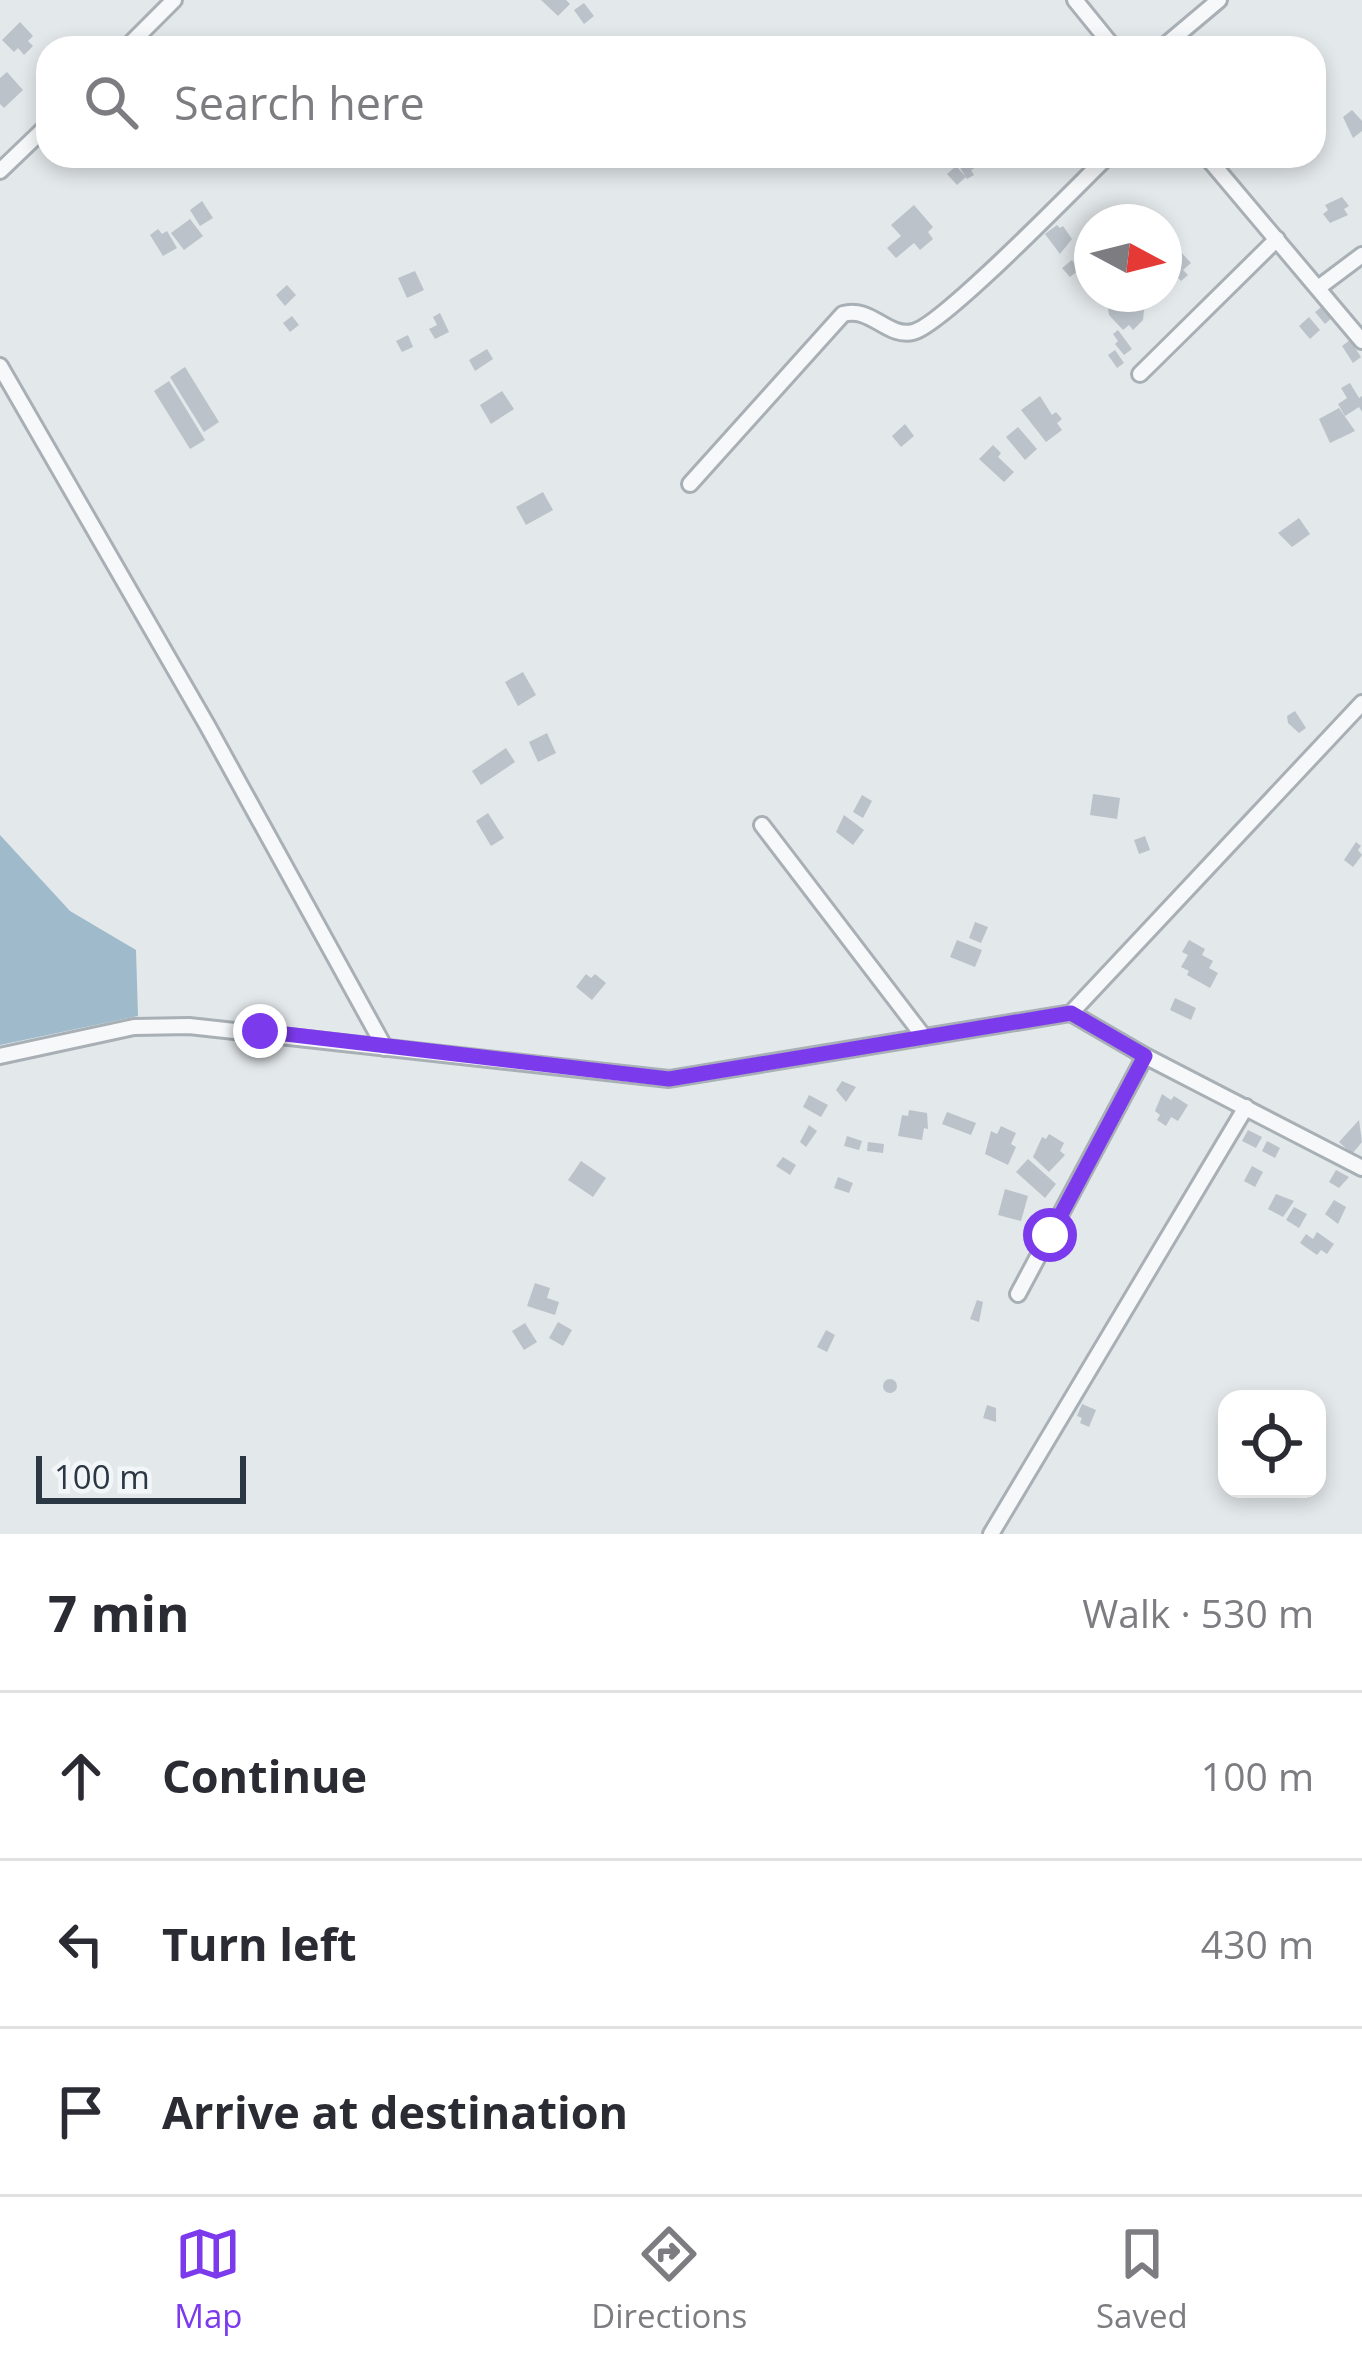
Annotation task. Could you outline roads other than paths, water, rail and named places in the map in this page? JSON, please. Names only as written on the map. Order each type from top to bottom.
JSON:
[{"type":"street","points":[[138,36],[175,0]]},
{"type":"street","points":[[1075,0],[1104,36]]},
{"type":"street","points":[[1176,36],[1219,0]]},
{"type":"street","points":[[0,171],[36,136]]},
{"type":"street","points":[[690,484],[843,314],[864,313],[898,332],[919,331],[1095,168]]},
{"type":"street","points":[[1216,168],[1362,341]]},
{"type":"street","points":[[1140,374],[1277,239]]},
{"type":"street","points":[[1318,288],[1362,255]]},
{"type":"street","points":[[0,366],[386,1048]]},
{"type":"street","points":[[0,1056],[134,1027],[171,1026],[260,1031],[669,1079],[1071,1013],[1362,704]]},
{"type":"street","points":[[762,825],[924,1037]]},
{"type":"street","points":[[1071,1013],[1362,1168]]},
{"type":"street","points":[[1018,1294],[1145,1056]]},
{"type":"street","points":[[991,1534],[1246,1107]]},
{"type":"water","points":[[0,835],[70,911],[136,950],[138,1016],[0,1045]]}]
